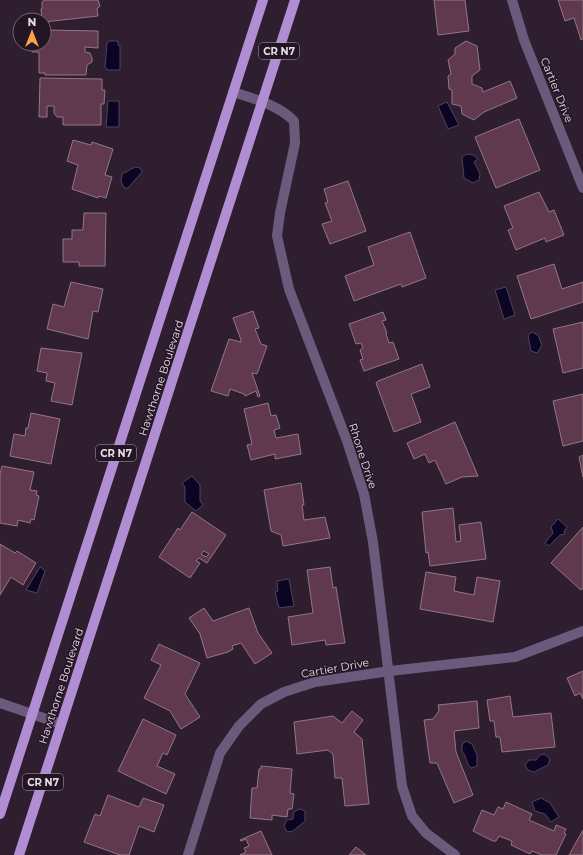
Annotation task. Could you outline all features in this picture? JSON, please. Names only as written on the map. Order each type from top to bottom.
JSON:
[{"type":"main road","name":"Hawthorne Boulevard","points":[[0,814],[263,0]]},
{"type":"main road","name":"Hawthorne Boulevard","points":[[19,855],[295,0]]},
{"type":"street","name":"Cartier Drive","points":[[512,0],[524,40],[583,188]]},
{"type":"street","name":"Rhone Drive","points":[[233,92],[262,101],[285,112],[294,121],[295,142],[280,213],[277,236],[279,250],[289,289],[347,441],[364,494],[373,536],[390,671],[402,786],[412,816],[426,833],[455,855]]},
{"type":"street","name":"Cartier Drive","points":[[188,855],[220,753],[239,726],[261,704],[284,692],[315,682],[390,671],[515,657],[583,631]]},
{"type":"street","points":[[0,703],[61,724]]},
{"type":"shaded area","points":[[109,41],[118,41],[118,45],[120,46],[120,70],[108,70],[105,67],[107,43]]},
{"type":"shaded area","points":[[108,101],[119,101],[119,127],[106,127]]},
{"type":"shaded area","points":[[447,102],[459,125],[448,129],[438,106]]},
{"type":"shaded area","points":[[467,154],[473,155],[478,159],[474,162],[480,174],[479,180],[473,183],[464,178],[462,157]]},
{"type":"shaded area","points":[[135,167],[140,168],[142,172],[128,188],[124,188],[121,181],[122,174]]},
{"type":"shaded area","points":[[506,287],[515,315],[504,319],[495,290]]},
{"type":"shaded area","points":[[532,332],[538,335],[542,345],[537,353],[531,351],[528,335]]},
{"type":"shaded area","points":[[192,476],[200,485],[200,501],[203,505],[196,511],[185,502],[185,487],[182,483]]},
{"type":"shaded area","points":[[558,519],[567,527],[564,531],[565,534],[560,535],[549,546],[545,543],[553,533],[551,527]]},
{"type":"shaded area","points":[[40,567],[45,571],[37,593],[26,590]]},
{"type":"shaded area","points":[[289,579],[294,606],[279,608],[275,592],[278,591],[277,581]]},
{"type":"shaded area","points":[[466,741],[472,744],[477,755],[477,766],[471,768],[462,751],[462,745]]},
{"type":"shaded area","points":[[544,754],[550,759],[548,765],[534,772],[528,770],[525,765],[529,760],[536,760],[540,755]]},
{"type":"shaded area","points":[[541,798],[550,803],[559,817],[551,822],[545,814],[535,811],[532,802]]},
{"type":"shaded area","points":[[299,809],[305,811],[305,821],[293,831],[287,832],[284,826],[287,820],[293,819],[294,812]]},
{"type":"building","points":[[44,0],[98,0],[100,6],[97,9],[98,16],[52,21],[52,12],[41,12],[42,2]]},
{"type":"building","points":[[434,0],[465,0],[469,31],[438,35]]},
{"type":"building","points":[[558,0],[583,0],[583,39],[581,40],[574,18],[565,21]]},
{"type":"building","points":[[52,30],[98,31],[98,48],[85,47],[85,52],[90,53],[92,58],[92,62],[87,65],[86,75],[45,75],[45,73],[39,73],[39,52],[52,52]]},
{"type":"building","points":[[466,41],[477,46],[480,70],[472,76],[472,84],[482,88],[483,92],[510,81],[517,98],[484,112],[474,120],[462,114],[461,106],[452,104],[452,90],[449,89],[448,76],[451,74],[448,60],[455,54],[455,48]]},
{"type":"building","points":[[40,78],[102,79],[102,90],[105,90],[104,104],[101,104],[101,125],[63,125],[63,117],[57,117],[54,113],[54,106],[47,106],[47,117],[39,117]]},
{"type":"building","points":[[519,119],[540,170],[496,188],[475,137]]},
{"type":"building","points":[[73,140],[91,145],[92,142],[113,149],[105,175],[112,177],[106,198],[99,196],[98,198],[72,189],[78,165],[67,161]]},
{"type":"building","points":[[348,181],[366,231],[330,244],[322,224],[332,221],[325,203],[328,202],[324,189]]},
{"type":"building","points":[[539,192],[549,212],[554,210],[564,235],[546,242],[545,238],[516,250],[508,230],[513,228],[504,206]]},
{"type":"building","points":[[84,213],[106,213],[105,266],[79,266],[79,262],[63,262],[63,239],[72,239],[72,230],[83,230]]},
{"type":"building","points":[[410,232],[426,278],[402,287],[401,284],[354,301],[345,276],[374,265],[368,247]]},
{"type":"building","points":[[554,264],[562,289],[583,282],[583,302],[531,319],[517,276]]},
{"type":"building","points":[[71,282],[103,289],[98,312],[93,311],[88,339],[47,329],[53,304],[64,307]]},
{"type":"building","points":[[253,311],[259,328],[255,329],[261,344],[267,346],[257,374],[252,373],[260,396],[258,397],[256,391],[245,396],[244,394],[230,389],[228,396],[211,391],[229,339],[241,342],[233,318]]},
{"type":"building","points":[[383,312],[386,320],[382,321],[389,343],[393,342],[399,359],[364,371],[360,360],[363,359],[360,350],[363,348],[361,343],[356,344],[349,324]]},
{"type":"building","points":[[583,322],[583,368],[563,373],[553,329]]},
{"type":"building","points":[[41,348],[82,353],[72,405],[51,401],[55,383],[46,381],[47,373],[37,371]]},
{"type":"building","points":[[422,364],[430,387],[411,394],[421,422],[394,432],[376,383]]},
{"type":"building","points":[[583,394],[583,441],[563,446],[553,401]]},
{"type":"building","points":[[268,403],[271,416],[276,415],[280,428],[274,430],[276,438],[298,434],[301,454],[275,459],[275,454],[251,460],[247,445],[252,444],[244,409]]},
{"type":"building","points":[[31,413],[60,419],[51,464],[10,456],[14,434],[25,436]]},
{"type":"building","points":[[455,422],[478,476],[462,477],[446,484],[435,460],[429,463],[425,454],[414,459],[407,443]]},
{"type":"building","points":[[583,455],[583,477],[579,457]]},
{"type":"building","points":[[2,466],[34,472],[30,490],[37,491],[36,495],[39,496],[34,520],[31,519],[30,523],[18,520],[17,526],[0,523],[0,474]]},
{"type":"building","points":[[301,483],[304,505],[302,505],[304,520],[325,517],[330,538],[283,546],[281,535],[271,531],[264,490]]},
{"type":"building","points":[[453,508],[456,542],[461,541],[459,525],[481,522],[486,559],[430,566],[428,552],[426,553],[422,512]]},
{"type":"building","points":[[192,512],[226,535],[207,563],[199,558],[196,561],[200,563],[190,578],[159,557],[178,528],[180,530]],"holes":[[[204,551],[209,554],[206,557],[201,554]]]},
{"type":"building","points":[[583,527],[583,588],[581,590],[551,563]]},
{"type":"building","points":[[0,544],[15,553],[17,551],[36,563],[23,585],[11,577],[0,595]]},
{"type":"building","points":[[330,567],[333,588],[336,587],[345,643],[326,645],[325,640],[292,645],[288,617],[313,613],[307,570]]},
{"type":"building","points":[[426,572],[456,577],[454,591],[474,595],[477,577],[500,581],[493,622],[420,609]]},
{"type":"building","points":[[204,608],[213,621],[249,608],[258,633],[272,653],[255,664],[241,643],[232,646],[233,649],[228,652],[207,658],[200,634],[189,618]]},
{"type":"building","points":[[159,644],[200,663],[185,694],[200,717],[181,729],[170,711],[144,698],[161,665],[151,660]]},
{"type":"building","points":[[583,671],[583,699],[580,693],[575,696],[567,678]]},
{"type":"building","points":[[510,696],[513,717],[551,713],[555,747],[502,752],[500,737],[496,737],[494,721],[490,721],[487,700]]},
{"type":"building","points":[[477,701],[479,728],[454,731],[456,752],[473,795],[454,803],[437,763],[430,763],[424,720],[433,719],[439,711],[438,705]]},
{"type":"building","points":[[352,711],[363,720],[354,732],[362,739],[369,804],[345,806],[342,778],[335,778],[333,754],[328,750],[297,754],[294,722],[333,716],[342,723]]},
{"type":"building","points":[[143,719],[176,735],[167,755],[163,753],[157,766],[175,774],[166,794],[118,771]]},
{"type":"building","points":[[261,766],[292,769],[290,793],[294,794],[292,809],[288,809],[287,817],[272,815],[272,820],[250,818],[252,788],[257,788],[259,769],[261,769]]},
{"type":"building","points":[[108,795],[139,807],[143,798],[164,805],[154,832],[139,826],[129,855],[120,855],[84,842],[95,814],[100,816]]},
{"type":"building","points":[[506,802],[532,814],[529,820],[554,831],[556,825],[566,829],[564,833],[566,834],[556,855],[542,855],[532,851],[530,854],[511,845],[512,841],[499,836],[496,841],[493,841],[473,831],[482,810],[494,815],[498,807],[503,809]]},
{"type":"building","points":[[583,830],[583,855],[569,855]]},
{"type":"building","points":[[261,831],[272,855],[240,855],[246,852],[244,848],[249,846],[246,839],[240,840]]},
{"type":"building","points":[[356,847],[366,855],[349,855]]}]
